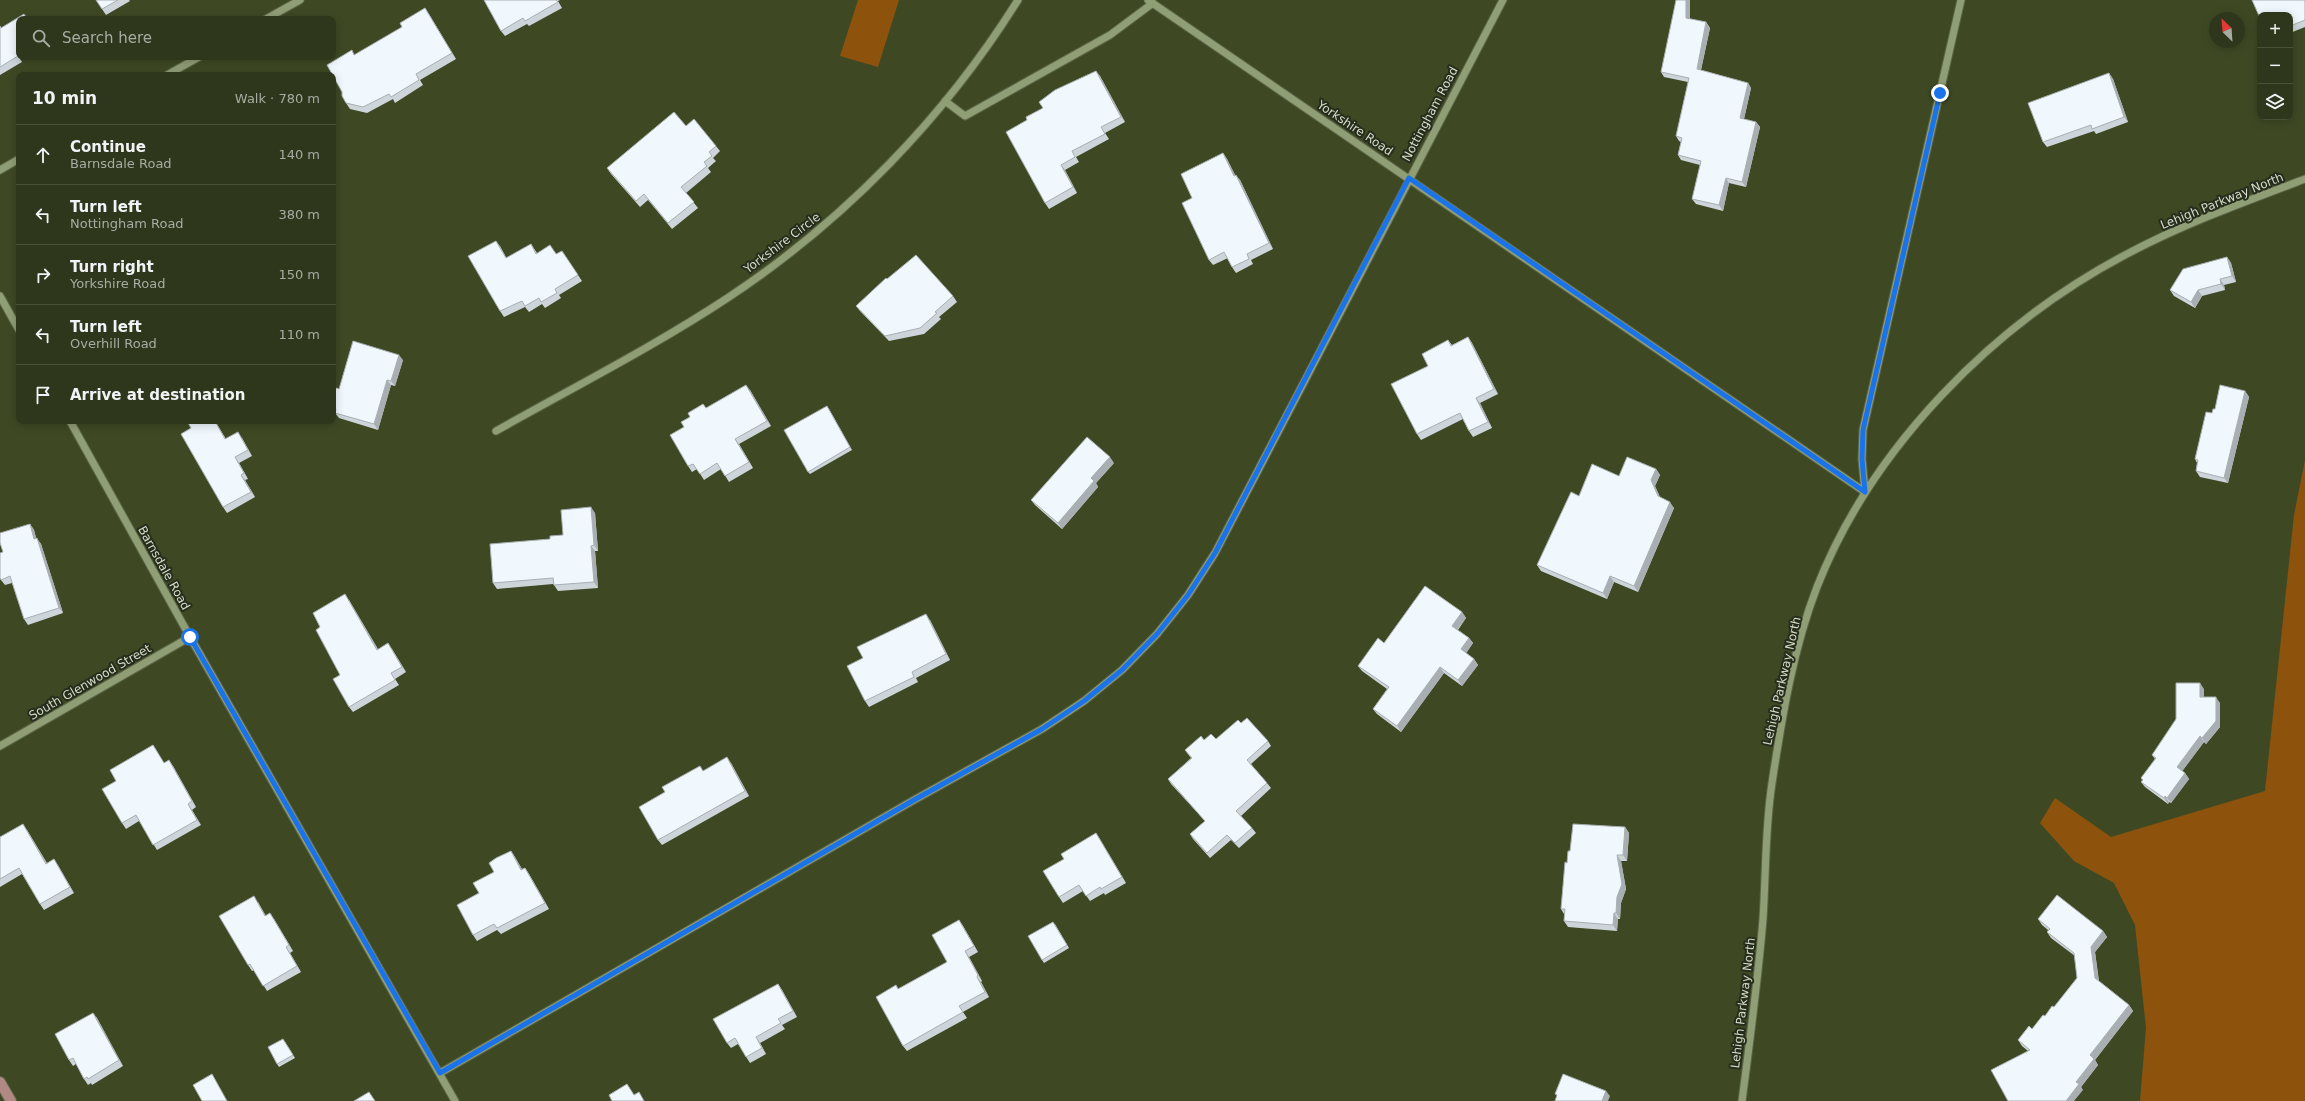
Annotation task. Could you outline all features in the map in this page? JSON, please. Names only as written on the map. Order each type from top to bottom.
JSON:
[{"type":"main road","points":[[0,1082],[11,1101]]},
{"type":"street","points":[[271,16],[300,0]]},
{"type":"street","name":"Yorkshire Circle","points":[[496,431],[675,330],[730,296],[782,259],[833,218],[902,152],[944,101],[1018,0]]},
{"type":"street","name":"Nottingham Road","points":[[440,1073],[914,800],[1042,729],[1084,701],[1122,670],[1157,634],[1188,595],[1215,553],[1503,0]]},
{"type":"street","points":[[1865,492],[1862,459],[1863,430],[1961,0]]},
{"type":"street","points":[[944,101],[965,116],[1110,35],[1150,2]]},
{"type":"street","name":"Yorkshire Road","points":[[1150,2],[1409,178],[1865,492]]},
{"type":"street","points":[[172,72],[194,60]]},
{"type":"street","points":[[0,170],[16,161]]},
{"type":"street","name":"Lehigh Parkway North","points":[[1742,1101],[1759,972],[1767,870],[1768,819],[1782,721],[1800,639],[1817,588],[1838,538],[1865,492],[1908,434],[1942,395],[1979,359],[2018,326],[2080,281],[2125,255],[2194,221],[2305,179]]},
{"type":"street","points":[[0,296],[16,325]]},
{"type":"street","name":"Barnsdale Road","points":[[72,424],[190,637],[455,1101]]},
{"type":"street","name":"South Glenwood Street","points":[[0,746],[190,637]]},
{"type":"shaded area","points":[[858,0],[899,0],[878,67],[840,56]]},
{"type":"shaded area","points":[[2305,460],[2305,1101],[2140,1101],[2146,1028],[2135,925],[2114,883],[2074,861],[2040,823],[2055,798],[2111,837],[2265,791],[2294,515]]},
{"type":"building","points":[[96,0],[118,0],[102,9]]},
{"type":"building","points":[[484,0],[556,0],[558,2],[525,21],[523,18],[501,31]]},
{"type":"building","points":[[1676,0],[1686,0],[1686,18],[1706,22],[1697,69],[1748,83],[1740,118],[1756,122],[1742,182],[1726,178],[1719,205],[1692,199],[1701,161],[1678,155],[1682,138],[1676,136],[1689,78],[1661,72]]},
{"type":"building","points":[[2252,0],[2305,0],[2305,20],[2293,25],[2293,12],[2257,12]]},
{"type":"building","points":[[425,8],[452,53],[416,74],[419,80],[391,97],[389,94],[363,107],[346,103],[336,81],[336,72],[331,72],[327,65],[352,50],[354,55],[402,27],[400,23]]},
{"type":"building","points":[[16,19],[16,57],[0,67],[0,26],[1,28]]},
{"type":"building","points":[[1096,71],[1121,117],[1101,127],[1105,134],[1072,151],[1075,157],[1061,165],[1073,187],[1045,203],[1006,132],[1027,120],[1026,117],[1043,108],[1039,102],[1055,90]]},
{"type":"building","points":[[2109,73],[2124,117],[2092,129],[2091,125],[2043,142],[2028,103]]},
{"type":"building","points":[[674,112],[686,126],[694,119],[716,146],[709,152],[712,156],[704,162],[707,166],[681,187],[694,202],[668,223],[644,194],[636,201],[607,168]]},
{"type":"building","points":[[1223,153],[1234,176],[1236,175],[1269,243],[1247,254],[1249,259],[1232,267],[1224,252],[1209,260],[1182,203],[1192,198],[1181,174]]},
{"type":"building","points":[[496,241],[506,258],[531,244],[536,254],[550,245],[556,254],[562,251],[578,275],[555,289],[557,293],[541,302],[539,298],[525,306],[522,301],[500,311],[468,256]]},
{"type":"building","points":[[916,255],[953,296],[920,328],[885,336],[856,306],[886,278],[887,279]]},
{"type":"building","points":[[2227,257],[2232,276],[2220,279],[2221,284],[2198,290],[2191,302],[2170,290],[2183,269]]},
{"type":"building","points":[[1468,337],[1494,389],[1476,398],[1488,422],[1469,431],[1460,413],[1417,434],[1391,384],[1428,366],[1422,354],[1448,340],[1451,346]]},
{"type":"building","points":[[353,341],[399,355],[391,381],[387,380],[374,424],[336,413],[336,388],[339,389]]},
{"type":"building","points":[[746,385],[767,421],[735,439],[749,462],[725,476],[717,463],[700,474],[693,464],[688,466],[670,435],[684,427],[681,422],[690,417],[688,413],[703,404],[706,408]]},
{"type":"building","points":[[2220,385],[2245,391],[2224,478],[2196,471],[2198,460],[2195,459],[2206,412],[2212,413],[2213,409],[2215,409]]},
{"type":"building","points":[[827,406],[850,447],[808,472],[784,430]]},
{"type":"building","points":[[189,424],[217,424],[225,439],[238,432],[248,450],[235,457],[244,473],[241,475],[251,492],[223,507],[181,434],[191,428]]},
{"type":"building","points":[[1087,437],[1110,457],[1091,478],[1094,481],[1058,523],[1031,500]]},
{"type":"building","points":[[1627,457],[1656,469],[1651,480],[1658,496],[1670,502],[1634,586],[1610,576],[1603,593],[1537,565],[1571,492],[1579,496],[1592,464],[1619,476]]},
{"type":"building","points":[[591,507],[594,545],[591,546],[594,582],[554,585],[553,578],[493,583],[490,544],[550,539],[550,536],[563,535],[561,510]]},
{"type":"building","points":[[30,524],[34,539],[37,538],[59,608],[24,619],[10,576],[1,580],[0,578],[0,553],[3,552],[0,543],[0,533]]},
{"type":"building","points":[[1425,586],[1462,612],[1452,626],[1469,638],[1461,649],[1474,659],[1458,680],[1440,667],[1397,726],[1373,709],[1389,687],[1358,666],[1378,638],[1384,643]]},
{"type":"building","points":[[345,594],[377,650],[388,643],[402,667],[391,673],[395,680],[349,707],[333,679],[340,675],[316,630],[320,627],[313,613]]},
{"type":"building","points":[[926,614],[946,654],[912,672],[914,677],[865,701],[847,666],[863,658],[857,647]]},
{"type":"building","points":[[2176,683],[2200,683],[2200,697],[2216,697],[2216,721],[2202,738],[2200,736],[2177,767],[2185,773],[2167,798],[2165,796],[2164,798],[2141,782],[2143,780],[2141,778],[2156,758],[2152,755],[2176,719]]},
{"type":"building","points":[[1247,718],[1268,741],[1247,760],[1267,783],[1236,811],[1252,828],[1235,843],[1227,835],[1207,853],[1190,834],[1205,821],[1168,779],[1192,758],[1185,750],[1201,736],[1204,740],[1211,734],[1216,739],[1238,720],[1241,723]]},
{"type":"building","points":[[153,745],[164,763],[169,760],[192,801],[188,804],[197,820],[153,845],[136,815],[122,823],[102,789],[116,781],[110,770]]},
{"type":"building","points":[[727,757],[745,791],[658,840],[639,807],[665,792],[662,787],[700,766],[703,771]]},
{"type":"building","points":[[23,824],[46,864],[54,859],[70,887],[40,904],[19,868],[0,879],[0,837]]},
{"type":"building","points":[[1573,824],[1625,827],[1623,855],[1617,855],[1622,884],[1617,897],[1616,913],[1614,913],[1613,925],[1564,921],[1565,909],[1561,909],[1565,862],[1567,863],[1568,851],[1570,851]]},
{"type":"building","points":[[1096,833],[1122,877],[1101,889],[1100,887],[1086,896],[1079,885],[1059,897],[1043,871],[1064,859],[1061,854]]},
{"type":"building","points":[[511,851],[521,870],[525,868],[545,903],[497,928],[494,924],[473,935],[457,905],[479,893],[473,883],[494,872],[489,863]]},
{"type":"building","points":[[2057,895],[2103,931],[2091,947],[2095,978],[2129,1005],[2090,1055],[2094,1059],[2076,1082],[2079,1084],[2066,1101],[2008,1101],[1991,1070],[2030,1050],[2018,1040],[2029,1026],[2032,1029],[2043,1015],[2045,1016],[2052,1006],[2054,1007],[2077,978],[2074,953],[2047,932],[2050,929],[2038,919]]},
{"type":"building","points":[[254,896],[265,916],[270,913],[289,945],[286,947],[297,966],[263,986],[250,964],[248,965],[219,916]]},
{"type":"building","points":[[959,920],[974,946],[965,951],[985,992],[959,1006],[963,1012],[903,1046],[876,997],[896,985],[898,989],[947,962],[932,935]]},
{"type":"building","points":[[1053,922],[1067,945],[1042,960],[1028,936]]},
{"type":"building","points":[[778,984],[793,1011],[778,1019],[781,1023],[756,1037],[762,1048],[746,1057],[735,1038],[727,1043],[713,1019]]},
{"type":"building","points":[[93,1013],[119,1060],[88,1079],[87,1077],[84,1079],[73,1058],[69,1060],[55,1034]]},
{"type":"building","points":[[283,1039],[293,1055],[277,1064],[268,1047]]},
{"type":"building","points":[[212,1074],[227,1101],[202,1101],[193,1085]]},
{"type":"building","points":[[1563,1074],[1606,1091],[1602,1101],[1555,1101],[1557,1095],[1555,1094]]},
{"type":"building","points":[[627,1084],[634,1095],[639,1092],[644,1101],[612,1101],[609,1095]]},
{"type":"building","points":[[369,1092],[375,1101],[354,1101]]},
{"type":"route","points":[[190,637],[440,1073],[914,800],[1042,729],[1084,701],[1122,670],[1157,634],[1188,595],[1215,553],[1409,178],[1865,492],[1862,459],[1863,430],[1940,93]]}]
